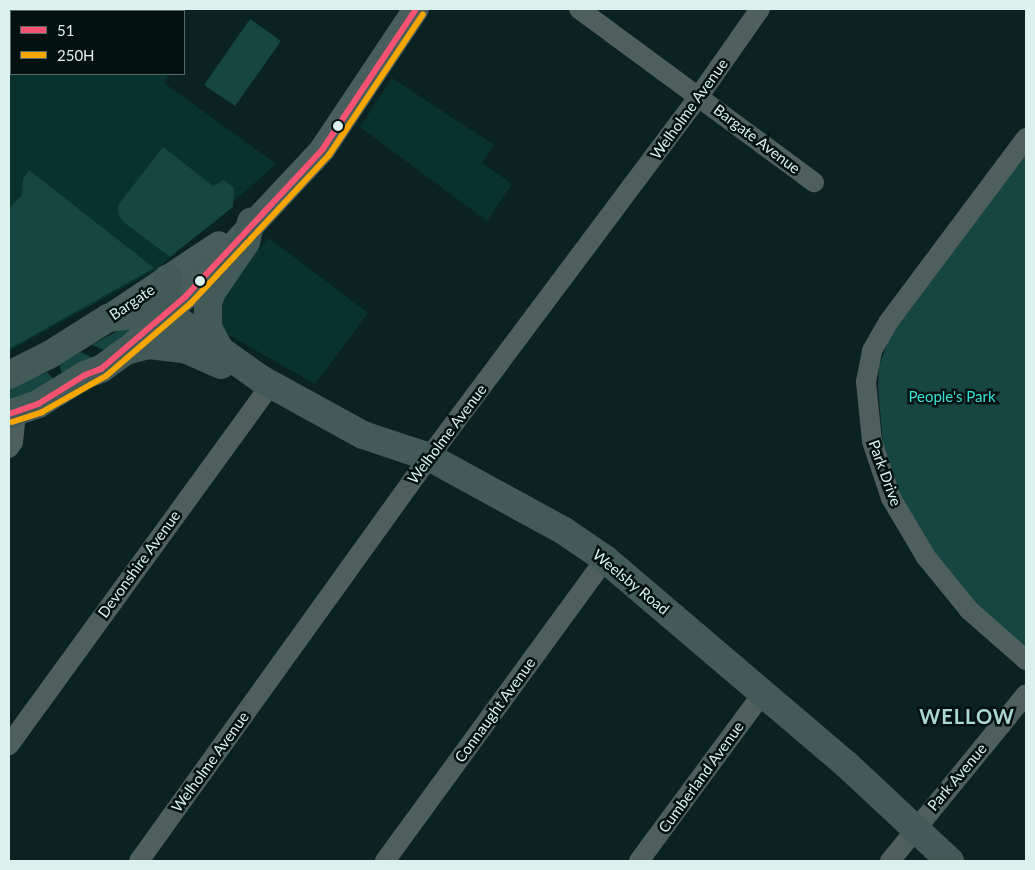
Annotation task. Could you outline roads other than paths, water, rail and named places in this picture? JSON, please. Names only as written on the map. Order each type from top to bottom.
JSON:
[{"type":"highway","points":[[219,348],[208,327],[208,302],[212,292],[246,242],[251,222]]},
{"type":"highway","points":[[168,278],[164,315],[169,334],[187,350]]},
{"type":"highway","name":"Weelsby Road","points":[[108,318],[136,314],[164,315],[219,348],[266,381],[363,435],[429,457],[564,531],[605,559],[762,694],[950,861]]},
{"type":"highway","name":"Bargate","points":[[9,375],[49,355],[108,318]]},
{"type":"highway","name":"Weelsby Road","points":[[126,351],[149,345],[187,350],[238,374],[266,381]]},
{"type":"highway","name":"Bargate","points":[[12,413],[101,369],[126,351]]},
{"type":"highway","points":[[49,355],[69,385]]},
{"type":"main road","name":"Bargate","points":[[126,351],[184,297],[251,222],[322,150],[416,9]]},
{"type":"main road","name":"Bargate","points":[[108,318],[251,222]]},
{"type":"street","name":"Bargate Avenue","points":[[579,9],[814,182]]},
{"type":"street","name":"Welholme Avenue","points":[[139,861],[429,457],[699,96],[760,9]]},
{"type":"street","name":"Park Drive","points":[[1026,138],[889,321],[872,351],[866,382],[872,441],[896,506],[926,557],[969,610],[1026,660]]},
{"type":"street","name":"Devonshire Avenue","points":[[9,745],[266,381]]},
{"type":"street","points":[[9,448],[13,442],[12,413]]},
{"type":"street","name":"Connaught Avenue","points":[[385,861],[605,559]]},
{"type":"street","name":"Cumberland Avenue","points":[[639,861],[762,694]]},
{"type":"street","name":"Park Avenue","points":[[890,861],[1026,694]]},
{"type":"district","name":"WELLOW","points":[[967,716]]},
{"type":"park label","name":"People's Park","points":[[952,397]]}]
